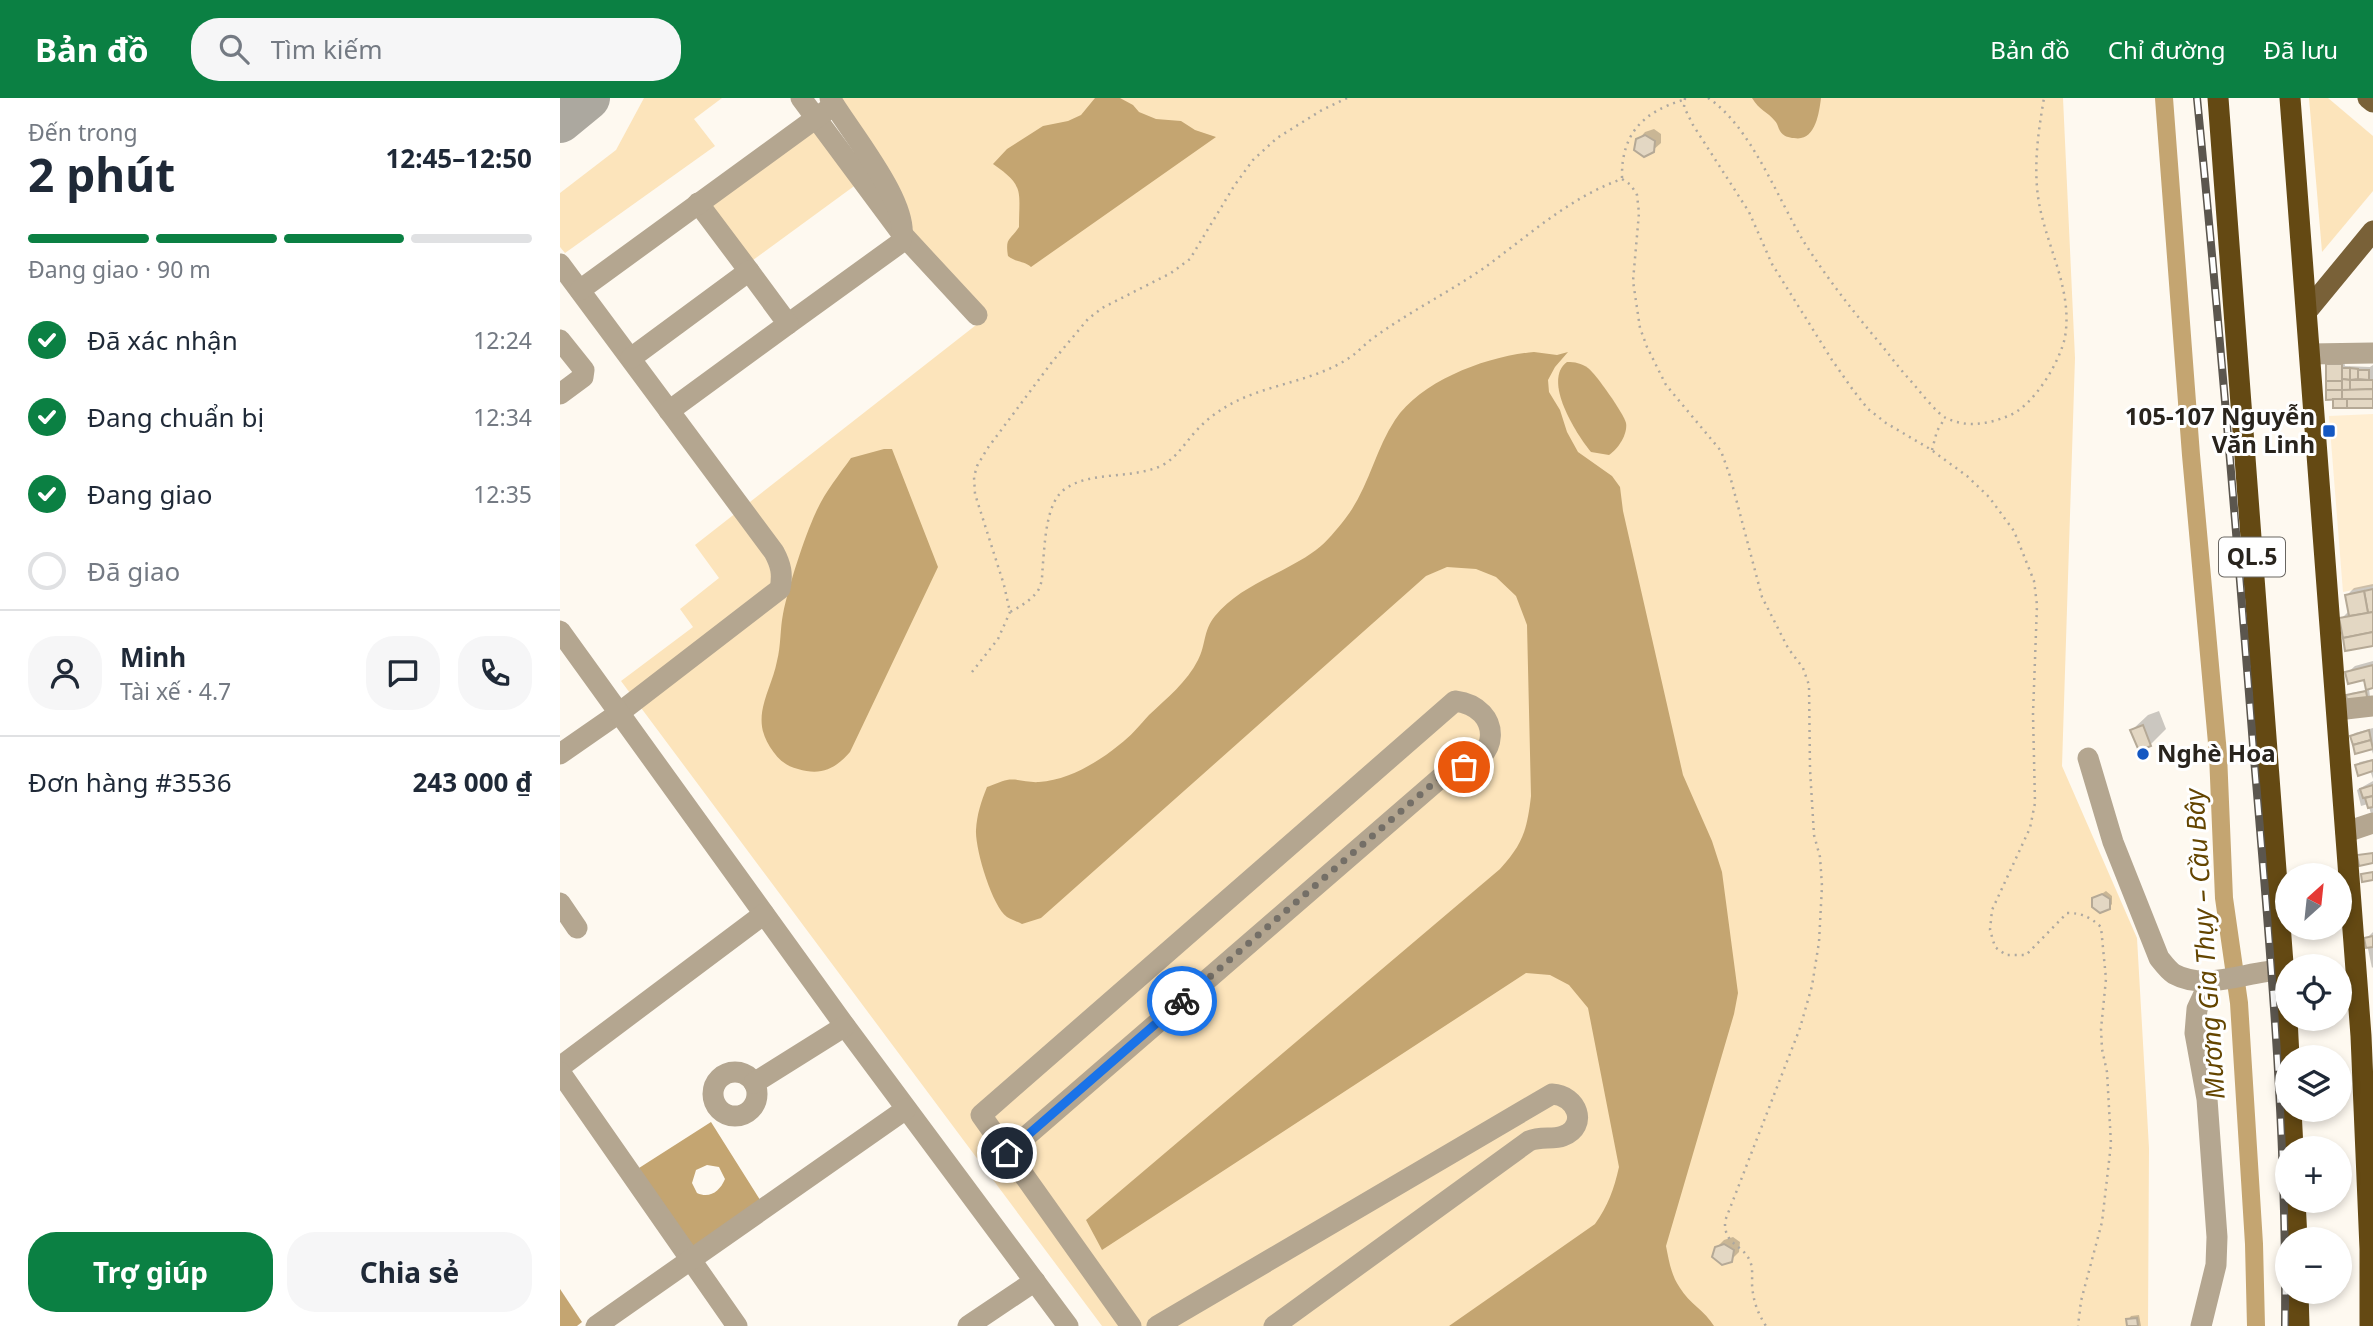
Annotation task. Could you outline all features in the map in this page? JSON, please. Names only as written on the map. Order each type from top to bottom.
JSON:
[{"type":"highway","name":"QL.5","points":[[2218,98],[2283,954]]},
{"type":"highway","points":[[2290,98],[2346,832],[2367,1034],[2371,1326]]},
{"type":"highway","points":[[2298,1304],[2299,1326]]},
{"type":"main road","points":[[2368,98],[2373,102]]},
{"type":"main road","points":[[2307,311],[2373,230]]},
{"type":"street","points":[[801,98],[902,234],[977,315]]},
{"type":"street","points":[[580,290],[815,118],[832,101],[888,189],[901,218],[900,243],[669,411]]},
{"type":"street","points":[[698,203],[788,324]]},
{"type":"street","points":[[560,264],[774,552],[780,563],[782,577],[780,589],[619,713],[560,754]]},
{"type":"street","points":[[631,358],[749,271]]},
{"type":"street","points":[[560,340],[584,370],[583,377],[560,394]]},
{"type":"street","points":[[2310,354],[2373,353]]},
{"type":"street","points":[[560,631],[845,1026],[1068,1326]]},
{"type":"street","points":[[1007,1153],[1452,767],[1464,767],[1483,756],[1491,736],[1484,715],[1466,702],[1455,701],[981,1115],[1007,1153],[1131,1326]]},
{"type":"street","points":[[2337,710],[2373,706]]},
{"type":"street","points":[[2088,758],[2113,842],[2159,958],[2172,972],[2190,980],[2214,980],[2275,971]]},
{"type":"street","points":[[2346,832],[2373,823]]},
{"type":"street","points":[[560,903],[577,928]]},
{"type":"street","points":[[737,1326],[560,1069],[764,914]]},
{"type":"street","points":[[2201,1326],[2216,1265],[2217,1237],[2207,1098],[2195,1033],[2197,1009],[2214,980]]},
{"type":"street","points":[[754,1083],[845,1026]]},
{"type":"street","points":[[1157,1326],[1552,1094],[1566,1096],[1572,1101],[1577,1121],[1569,1133],[1529,1141],[1274,1326]]},
{"type":"street","points":[[596,1326],[906,1108]]},
{"type":"street","points":[[968,1326],[1035,1281]]},
{"type":"path","points":[[1010,612],[975,494],[974,477],[987,449],[1088,319],[1102,308],[1171,273],[1189,259],[1234,186],[1254,160],[1277,138],[1347,98]]},
{"type":"path","points":[[1708,98],[1731,119],[1748,141],[1790,218],[1840,296],[1902,372],[1945,418],[1970,424],[1991,423],[2014,414],[2030,401],[2047,377],[2064,338],[2066,313],[2061,276],[2044,229],[2037,187],[2036,148],[2043,98]]},
{"type":"path","points":[[1622,179],[1624,157],[1632,132],[1646,118],[1684,99],[1693,125],[1742,201],[1772,264],[1832,360],[1868,409],[1967,476],[1989,497],[2014,531],[2034,581],[2037,605],[2033,726],[2035,803],[2030,828],[1993,910],[1990,930],[1995,947],[2006,955],[2026,955],[2067,912],[2091,918],[2101,928],[2106,979],[2101,1029],[2107,1072],[2111,1144],[2102,1222],[2081,1301],[2078,1326]]},
{"type":"path","points":[[972,672],[998,639],[1010,612],[1031,599],[1043,579],[1047,525],[1051,511],[1063,490],[1085,480],[1130,475],[1161,465],[1177,456],[1195,432],[1224,408],[1260,390],[1314,374],[1352,356],[1375,336],[1447,294],[1560,212],[1622,179]]},
{"type":"path","points":[[1622,179],[1631,185],[1637,195],[1639,213],[1633,281],[1640,327],[1647,347],[1666,385],[1721,451],[1762,597],[1809,685],[1814,835],[1820,857],[1822,886],[1819,942],[1812,986],[1800,1027],[1725,1221],[1730,1242],[1745,1253],[1750,1261],[1756,1311],[1766,1326]]},
{"type":"path","points":[[1931,450],[1937,431],[1945,418]]},
{"type":"shaded area","points":[[644,98],[722,98],[694,119],[715,146],[565,253],[560,247],[560,193],[616,150]]},
{"type":"shaded area","points":[[838,98],[2063,98],[2075,358],[2062,766],[2137,938],[2149,1148],[2148,1326],[1102,1326],[621,681],[693,627],[680,609],[719,578],[695,545],[985,318],[908,230]]},
{"type":"shaded area","points":[[1095,98],[1120,98],[1139,112],[1156,119],[1181,121],[1195,130],[1216,137],[1031,267],[1008,256],[1008,242],[1019,227],[1018,190],[1011,178],[993,164],[1007,149],[1043,126],[1068,121],[1081,115]]},
{"type":"shaded area","points":[[1752,98],[1821,98],[1815,126],[1807,136],[1790,138],[1779,130],[1776,122]]},
{"type":"shaded area","points":[[2309,98],[2328,98],[2373,136],[2373,191],[2322,252]]},
{"type":"shaded area","points":[[816,128],[857,184],[749,263],[708,207]]},
{"type":"shaded area","points":[[1534,352],[1557,355],[1568,352],[1548,380],[1549,392],[1578,452],[1612,476],[1620,487],[1623,511],[1683,775],[1712,841],[1722,872],[1738,993],[1666,1246],[1677,1283],[1714,1326],[1449,1326],[1595,1224],[1615,1183],[1619,1167],[1588,1008],[1569,985],[1550,975],[1526,973],[1102,1250],[1086,1220],[1500,869],[1514,852],[1528,818],[1531,796],[1527,625],[1516,596],[1496,577],[1476,569],[1447,567],[1426,576],[1041,918],[1022,924],[1001,911],[981,863],[976,830],[987,787],[1007,780],[1039,782],[1061,778],[1092,764],[1123,742],[1188,675],[1201,654],[1211,622],[1225,605],[1250,587],[1304,558],[1320,547],[1335,531],[1353,508],[1388,432],[1407,406],[1422,393],[1457,372],[1516,354]]},
{"type":"shaded area","points":[[1567,362],[1588,368],[1624,418],[1624,436],[1609,455],[1591,452],[1577,433],[1564,407],[1558,381],[1560,370]]},
{"type":"shaded area","points":[[2373,414],[2373,586],[2343,592],[2329,416]]},
{"type":"shaded area","points":[[892,449],[938,567],[850,752],[827,770],[814,772],[793,768],[785,764],[770,747],[762,725],[762,714],[778,655],[789,589],[811,523],[832,484],[851,458]]},
{"type":"shaded area","points":[[711,1122],[762,1203],[690,1249],[639,1168]],"holes":[[[707,1165],[719,1167],[725,1179],[720,1187],[714,1193],[697,1193],[692,1183],[696,1170]]]},
{"type":"shaded area","points":[[560,1289],[582,1322],[577,1326],[560,1326]]},
{"type":"building","points":[[1645,135],[1655,141],[1654,152],[1644,157],[1634,150],[1636,139]]},
{"type":"building","points":[[2326,364],[2342,364],[2342,381],[2326,381]]},
{"type":"building","points":[[2342,368],[2350,368],[2350,380],[2342,379]]},
{"type":"building","points":[[2350,368],[2358,369],[2358,379],[2350,380]]},
{"type":"building","points":[[2358,370],[2369,370],[2369,380],[2358,379]]},
{"type":"building","points":[[2342,379],[2350,380],[2350,390],[2342,390]]},
{"type":"building","points":[[2350,380],[2373,380],[2373,389],[2350,390]]},
{"type":"building","points":[[2326,381],[2342,381],[2342,390],[2326,390]]},
{"type":"building","points":[[2373,389],[2373,399],[2342,399],[2342,390]]},
{"type":"building","points":[[2326,390],[2342,390],[2342,399],[2326,400]]},
{"type":"building","points":[[2333,399],[2347,399],[2347,408],[2333,408]]},
{"type":"building","points":[[2347,399],[2373,399],[2373,408],[2347,408]]},
{"type":"building","points":[[2373,589],[2373,612],[2368,613],[2364,591]]},
{"type":"building","points":[[2364,591],[2368,613],[2349,616],[2345,595]]},
{"type":"building","points":[[2373,612],[2373,632],[2343,638],[2339,618]]},
{"type":"building","points":[[2373,632],[2373,646],[2345,651],[2343,638]]},
{"type":"building","points":[[2373,665],[2373,688],[2366,690],[2364,680],[2348,684],[2345,672]]},
{"type":"building","points":[[2366,691],[2368,702],[2348,706],[2346,695]]},
{"type":"building","points":[[2143,725],[2151,746],[2139,751],[2130,730]]},
{"type":"building","points":[[2369,730],[2371,740],[2353,745],[2350,736]]},
{"type":"building","points":[[2371,740],[2373,749],[2355,754],[2353,745]]},
{"type":"building","points":[[2373,760],[2373,771],[2358,776],[2355,765]]},
{"type":"building","points":[[2373,785],[2373,796],[2363,798],[2360,789]]},
{"type":"building","points":[[2373,796],[2373,807],[2368,808],[2365,798]]},
{"type":"building","points":[[2373,853],[2373,863],[2359,866],[2357,855]]},
{"type":"building","points":[[2373,872],[2373,880],[2362,882],[2361,874]]},
{"type":"building","points":[[2102,894],[2110,899],[2110,909],[2100,913],[2092,907],[2092,898]]},
{"type":"building","points":[[2373,936],[2373,947],[2366,948],[2364,938]]},
{"type":"building","points":[[1724,1244],[1734,1250],[1732,1262],[1722,1265],[1712,1257],[1715,1247]]},
{"type":"building","points":[[2137,1318],[2138,1326],[2127,1326],[2126,1319]]},
{"type":"waterway","name":"Mương Gia Thụy – Cầu Bây","points":[[2164,98],[2191,455],[2218,754],[2224,898],[2239,1003],[2254,1244],[2256,1326]]},
{"type":"taxiway","points":[[560,121],[588,98]]},
{"type":"railway","points":[[2197,98],[2271,971],[2283,1184],[2285,1326]]},
{"type":"way so far","points":[[1182,1001],[1452,767],[1464,767]]},
{"type":"place","name":"105-107 Nguyễn Văn Linh","points":[[2329,431]]},
{"type":"place","name":"Nghè Hoa","points":[[2143,754]]},
{"type":"route","points":[[1007,1153],[1182,1001]]}]
